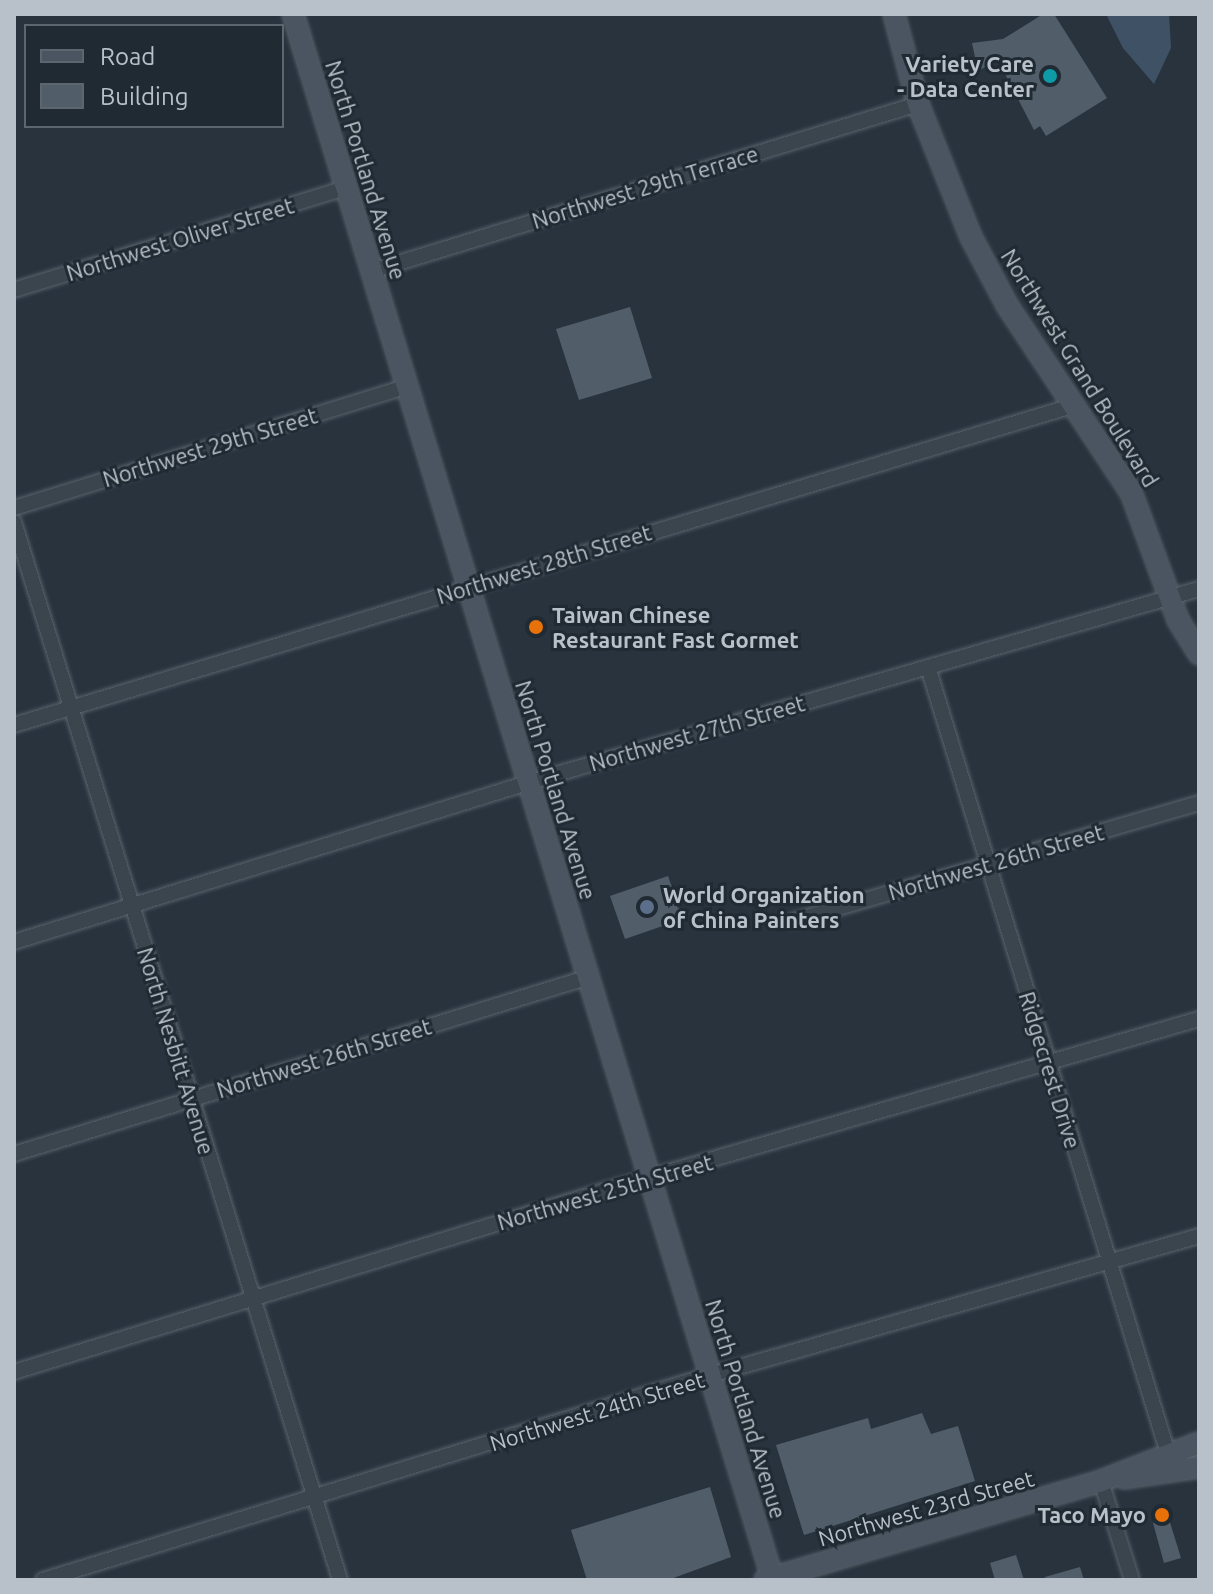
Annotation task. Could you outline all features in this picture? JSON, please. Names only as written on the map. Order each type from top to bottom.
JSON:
[{"type":"main road","name":"North Portland Avenue","points":[[293,14],[712,1377],[770,1579]]},
{"type":"main road","name":"Northwest Grand Boulevard","points":[[894,14],[918,104],[971,237],[1007,305],[1131,492],[1165,571],[1170,598],[1199,654]]},
{"type":"main road","name":"Northwest 23rd Street","points":[[770,1579],[1170,1462],[1199,1443]]},
{"type":"main road","name":"Northwest 23rd Street","points":[[1170,1462],[1199,1467]]},
{"type":"street","name":"Northwest 29th Terrace","points":[[372,271],[918,104]]},
{"type":"street","name":"Northwest Oliver Street","points":[[14,290],[346,188]]},
{"type":"street","name":"Northwest 29th Street","points":[[14,508],[407,386]]},
{"type":"street","name":"Northwest 28th Street","points":[[14,725],[1075,405]]},
{"type":"street","name":"North Nesbitt Avenue","points":[[14,522],[340,1580]]},
{"type":"street","name":"Northwest 27th Street","points":[[14,942],[529,783],[1199,589]]},
{"type":"street","name":"Ridgecrest Drive","points":[[928,667],[1170,1462]]},
{"type":"street","name":"Northwest 26th Street","points":[[793,921],[1199,803]]},
{"type":"street","name":"Northwest 26th Street","points":[[14,1154],[589,977]]},
{"type":"street","name":"Northwest 25th Street","points":[[14,1372],[650,1178],[1199,1019]]},
{"type":"street","name":"Northwest 24th Street","points":[[43,1580],[712,1377],[1199,1236]]},
{"type":"street","points":[[1101,1481],[1132,1580]]},
{"type":"water","points":[[1106,14],[1169,14],[1171,48],[1154,84],[1123,48]]},
{"type":"building","name":"Variety Care - Data Center","points":[[1043,14],[1054,14],[1107,98],[1046,136],[1040,126],[1034,130],[998,60],[978,71],[972,43],[1003,39]]},
{"type":"building","points":[[630,307],[652,378],[579,400],[556,329]]},
{"type":"building","name":"World Organization of China Painters","points":[[668,876],[683,919],[625,939],[610,896]]},
{"type":"building","points":[[922,1413],[931,1434],[958,1426],[975,1481],[804,1535],[776,1445],[868,1418],[871,1429]]},
{"type":"building","points":[[710,1487],[731,1557],[668,1580],[587,1580],[571,1530]]},
{"type":"building","points":[[1169,1519],[1181,1558],[1164,1563],[1153,1523]]},
{"type":"building","points":[[1016,1555],[1024,1580],[995,1580],[990,1563]]},
{"type":"building","points":[[1080,1567],[1084,1580],[1046,1580],[1045,1577]]},
{"type":"place","name":"Variety Care - Data Center","points":[[1050,76]]},
{"type":"place","name":"Taiwan Chinese Restaurant Fast Gormet","points":[[536,627]]},
{"type":"place","name":"World Organization of China Painters","points":[[647,907]]},
{"type":"place","name":"Taco Mayo","points":[[1162,1515]]}]
